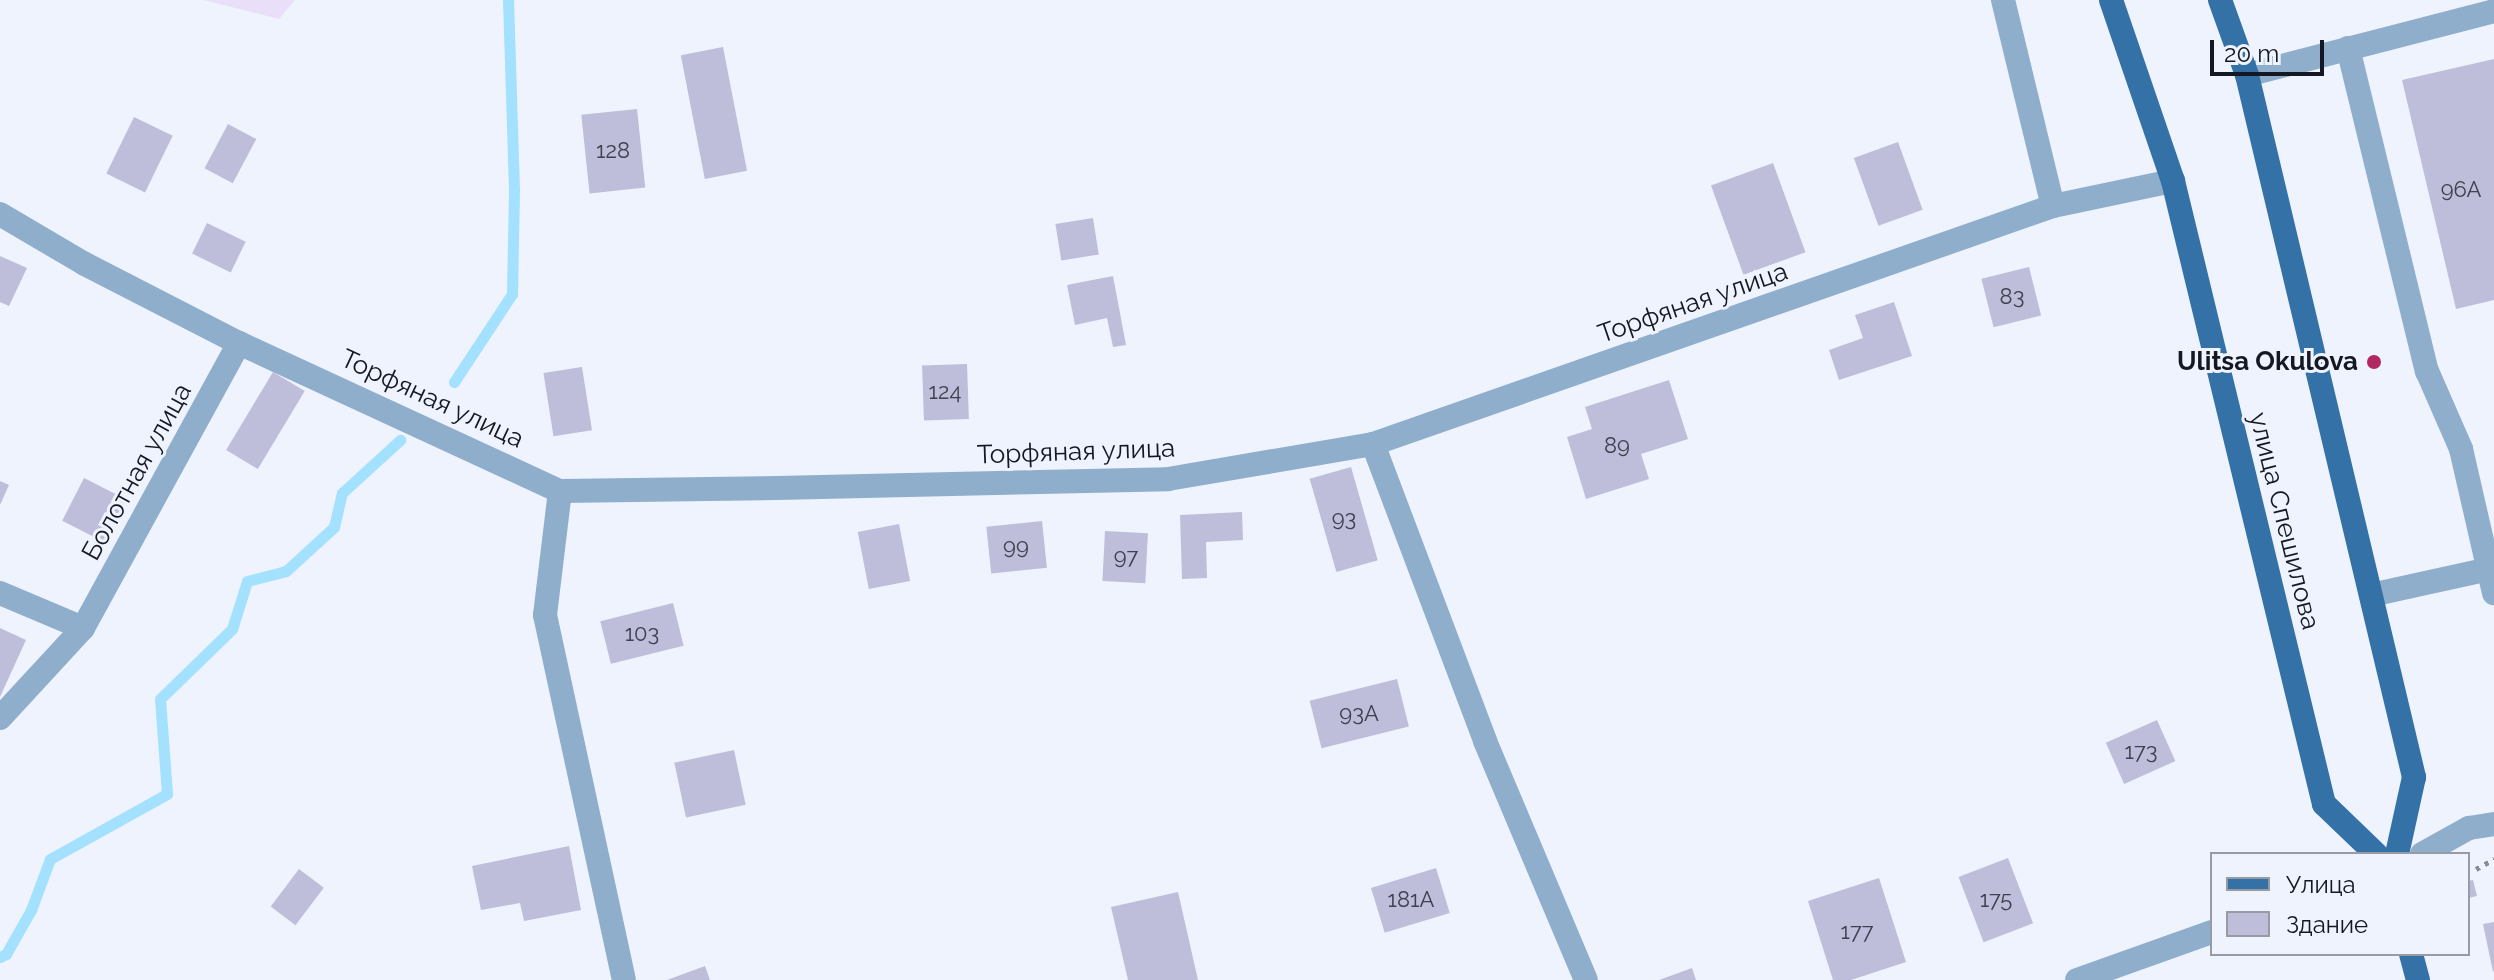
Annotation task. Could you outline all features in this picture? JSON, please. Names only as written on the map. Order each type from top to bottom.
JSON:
[{"type":"main road","name":"улица Спешилова","points":[[2111,0],[2173,181],[2324,804],[2374,852]]},
{"type":"main road","points":[[2220,0],[2247,75],[2414,777],[2397,852]]},
{"type":"main road","points":[[2412,956],[2418,980]]},
{"type":"street","points":[[2003,0],[2053,206]]},
{"type":"street","points":[[2247,75],[2494,11]]},
{"type":"street","points":[[2348,48],[2427,371],[2461,449],[2494,593]]},
{"type":"street","name":"Торфяная улица","points":[[0,214],[85,264],[239,343],[560,491],[1168,479],[1373,444],[2053,206],[2173,181]]},
{"type":"street","name":"Болотная улица","points":[[0,718],[83,628],[239,343]]},
{"type":"street","points":[[1373,444],[1485,741],[1586,980]]},
{"type":"street","points":[[560,491],[545,615],[624,980]]},
{"type":"street","points":[[2371,595],[2489,569]]},
{"type":"street","points":[[0,593],[83,628]]},
{"type":"street","points":[[2426,852],[2469,828],[2494,824]]},
{"type":"street","points":[[2077,980],[2210,933]]},
{"type":"path","points":[[2476,869],[2494,859]]},
{"type":"shaded area","points":[[203,0],[295,0],[279,19]]},
{"type":"building","points":[[723,47],[747,171],[705,179],[681,55]]},
{"type":"building","points":[[2494,59],[2494,300],[2456,309],[2402,80]]},
{"type":"building","points":[[637,109],[645,188],[590,193],[581,115]]},
{"type":"building","points":[[134,117],[173,136],[145,192],[106,174]]},
{"type":"building","points":[[228,124],[256,139],[233,183],[205,168]]},
{"type":"building","points":[[1898,142],[1923,210],[1878,226],[1854,158]]},
{"type":"building","points":[[1773,163],[1805,252],[1743,275],[1711,186]]},
{"type":"building","points":[[1093,218],[1099,255],[1061,260],[1055,224]]},
{"type":"building","points":[[207,223],[246,242],[231,272],[192,254]]},
{"type":"building","points":[[0,256],[27,268],[9,306],[0,302]]},
{"type":"building","points":[[2029,267],[2041,316],[1994,327],[1981,279]]},
{"type":"building","points":[[1113,276],[1126,345],[1113,347],[1107,318],[1075,325],[1067,285]]},
{"type":"building","points":[[1894,302],[1912,356],[1839,380],[1829,350],[1863,338],[1855,315]]},
{"type":"building","points":[[967,364],[969,419],[924,421],[922,366]]},
{"type":"building","points":[[582,367],[592,430],[553,436],[543,373]]},
{"type":"building","points":[[273,372],[305,391],[258,469],[226,450]]},
{"type":"building","points":[[1669,380],[1688,439],[1641,454],[1649,479],[1586,499],[1567,437],[1592,429],[1585,407]]},
{"type":"building","points":[[1351,467],[1378,560],[1336,572],[1310,479]]},
{"type":"building","points":[[84,478],[126,499],[104,542],[62,521]]},
{"type":"building","points":[[0,481],[9,485],[0,505]]},
{"type":"building","points":[[1242,512],[1243,540],[1206,542],[1207,578],[1182,579],[1180,515]]},
{"type":"building","points":[[1042,521],[1047,568],[991,574],[986,527]]},
{"type":"building","points":[[899,524],[910,581],[869,589],[858,532]]},
{"type":"building","points":[[1105,531],[1148,533],[1145,583],[1102,581]]},
{"type":"building","points":[[673,603],[684,646],[611,664],[600,621]]},
{"type":"building","points":[[0,628],[26,640],[0,697]]},
{"type":"building","points":[[1397,679],[1409,727],[1322,748],[1310,701]]},
{"type":"building","points":[[2157,720],[2175,761],[2124,784],[2106,743]]},
{"type":"building","points":[[734,750],[746,805],[686,817],[674,763]]},
{"type":"building","points":[[569,846],[581,910],[524,921],[520,903],[481,910],[472,866]]},
{"type":"building","points":[[2008,858],[2033,923],[1984,942],[1959,877]]},
{"type":"building","points":[[1436,868],[1450,913],[1385,933],[1371,888]]},
{"type":"building","points":[[299,869],[324,888],[295,925],[271,907]]},
{"type":"building","points":[[1879,878],[1906,962],[1851,980],[1833,980],[1808,901]]},
{"type":"building","points":[[2473,880],[2477,896],[2470,898],[2470,881]]},
{"type":"building","points":[[1178,892],[1198,980],[1128,980],[1111,907]]},
{"type":"building","points":[[2494,922],[2494,971],[2493,972],[2483,924]]},
{"type":"building","points":[[705,966],[710,980],[667,980]]},
{"type":"building","points":[[1692,968],[1696,980],[1659,980]]},
{"type":"waterway","points":[[454,382],[512,294],[514,190],[508,0]]},
{"type":"waterway","points":[[0,957],[6,954],[31,910],[50,859],[167,794],[160,699],[232,629],[247,581],[286,571],[334,527],[342,493],[400,440]]},
{"type":"place","name":"Ulitsa Okulova","points":[[2374,362]]}]
